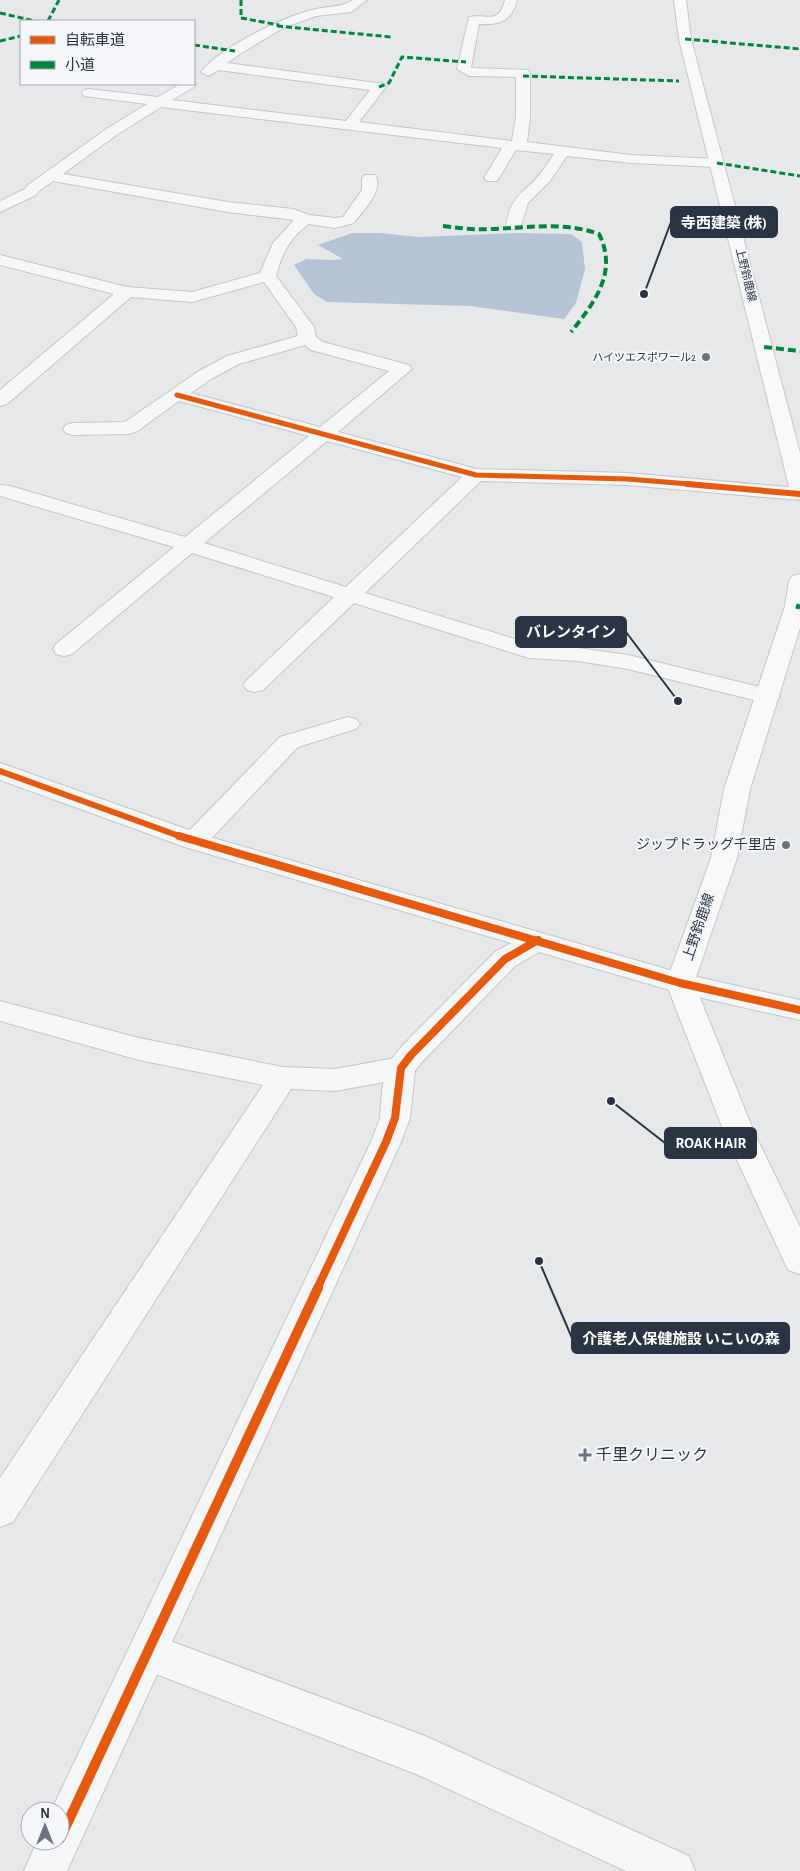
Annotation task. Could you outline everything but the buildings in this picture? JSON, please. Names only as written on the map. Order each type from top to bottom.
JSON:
[{"type":"main road","name":"上野鈴鹿線","points":[[680,0],[685,38],[800,493]]},
{"type":"main road","name":"上野鈴鹿線","points":[[680,983],[704,908],[724,858],[737,789],[796,606],[800,581]]},
{"type":"main road","points":[[680,983],[739,1132],[800,1261]]},
{"type":"street","points":[[195,80],[235,51],[279,25],[314,13],[347,9],[361,0]]},
{"type":"street","points":[[492,178],[515,145],[523,117],[524,73],[469,72],[464,69],[473,20],[490,20],[505,17],[508,14],[511,0]]},
{"type":"street","points":[[217,66],[379,87],[350,125]]},
{"type":"street","points":[[0,207],[31,192],[33,188],[110,133],[187,85]]},
{"type":"street","points":[[89,92],[631,159],[717,163]]},
{"type":"street","points":[[514,226],[518,203],[545,177],[562,151]]},
{"type":"street","points":[[50,176],[228,207],[293,214],[306,219],[334,223],[348,220],[370,190],[370,178]]},
{"type":"street","points":[[9,189],[31,192]]},
{"type":"street","points":[[64,649],[403,369],[317,346],[308,339],[305,327],[268,276],[270,267],[291,229],[306,219]]},
{"type":"street","points":[[0,275],[8,262],[126,292],[192,297],[268,276]]},
{"type":"street","points":[[0,400],[126,292]]},
{"type":"street","points":[[73,429],[129,428],[205,375],[234,360],[308,339]]},
{"type":"street","points":[[177,395],[476,475],[627,479],[800,493]]},
{"type":"street","points":[[255,685],[476,475]]},
{"type":"street","points":[[3,490],[189,545],[530,651],[554,652],[622,661],[768,696]]},
{"type":"street","points":[[194,841],[289,742],[348,724]]},
{"type":"street","points":[[0,771],[194,841],[680,983],[800,1010]]},
{"type":"street","points":[[70,1819],[386,1142],[395,1118],[396,1090],[402,1068],[411,1055],[505,959],[538,940]]},
{"type":"street","points":[[5,1020],[283,1078],[335,1080],[402,1068]]},
{"type":"street","points":[[0,1510],[283,1078]]},
{"type":"street","points":[[149,1652],[425,1757],[674,1871]]},
{"type":"street","points":[[45,1871],[55,1851]]},
{"type":"water","points":[[352,233],[380,233],[418,237],[516,233],[571,234],[582,242],[585,269],[576,303],[564,319],[470,306],[327,302],[314,294],[294,265],[306,259],[343,259],[318,245]]},
{"type":"marked path","points":[[49,20],[59,0]]},
{"type":"marked path","points":[[241,0],[241,18],[279,25]]},
{"type":"marked path","points":[[0,13],[31,20]]},
{"type":"marked path","points":[[277,26],[391,37]]},
{"type":"marked path","points":[[0,41],[20,36]]},
{"type":"marked path","points":[[685,39],[800,49]]},
{"type":"marked path","points":[[195,45],[235,51]]},
{"type":"marked path","points":[[379,87],[389,83],[402,57],[466,62]]},
{"type":"marked path","points":[[523,76],[679,81]]},
{"type":"marked path","points":[[717,163],[800,176]]},
{"type":"marked path","points":[[443,226],[468,229],[561,226],[574,227],[599,234],[605,247],[606,273],[595,299],[571,332]]},
{"type":"marked path","points":[[764,347],[800,351]]},
{"type":"marked path","points":[[796,606],[800,607]]},
{"type":"cycle path","points":[[177,395],[476,475],[627,479],[800,494]]},
{"type":"cycle path","points":[[0,771],[194,841],[680,983],[800,1010]]},
{"type":"cycle path","points":[[70,1818],[386,1142],[395,1118],[401,1068],[411,1055],[505,959],[538,940]]},
{"type":"place","name":"寺西建築 (株)","points":[[644,294]]},
{"type":"place","name":"ハイツエスポワール2","points":[[706,357]]},
{"type":"place","name":"バレンタイン","points":[[678,701]]},
{"type":"place","name":"ジップドラッグ千里店","points":[[786,845]]},
{"type":"place","name":"ROAK HAIR","points":[[611,1101]]},
{"type":"place","name":"介護老人保健施設 いこいの森","points":[[539,1261]]},
{"type":"place","name":"千里クリニック","points":[[585,1455]]}]
